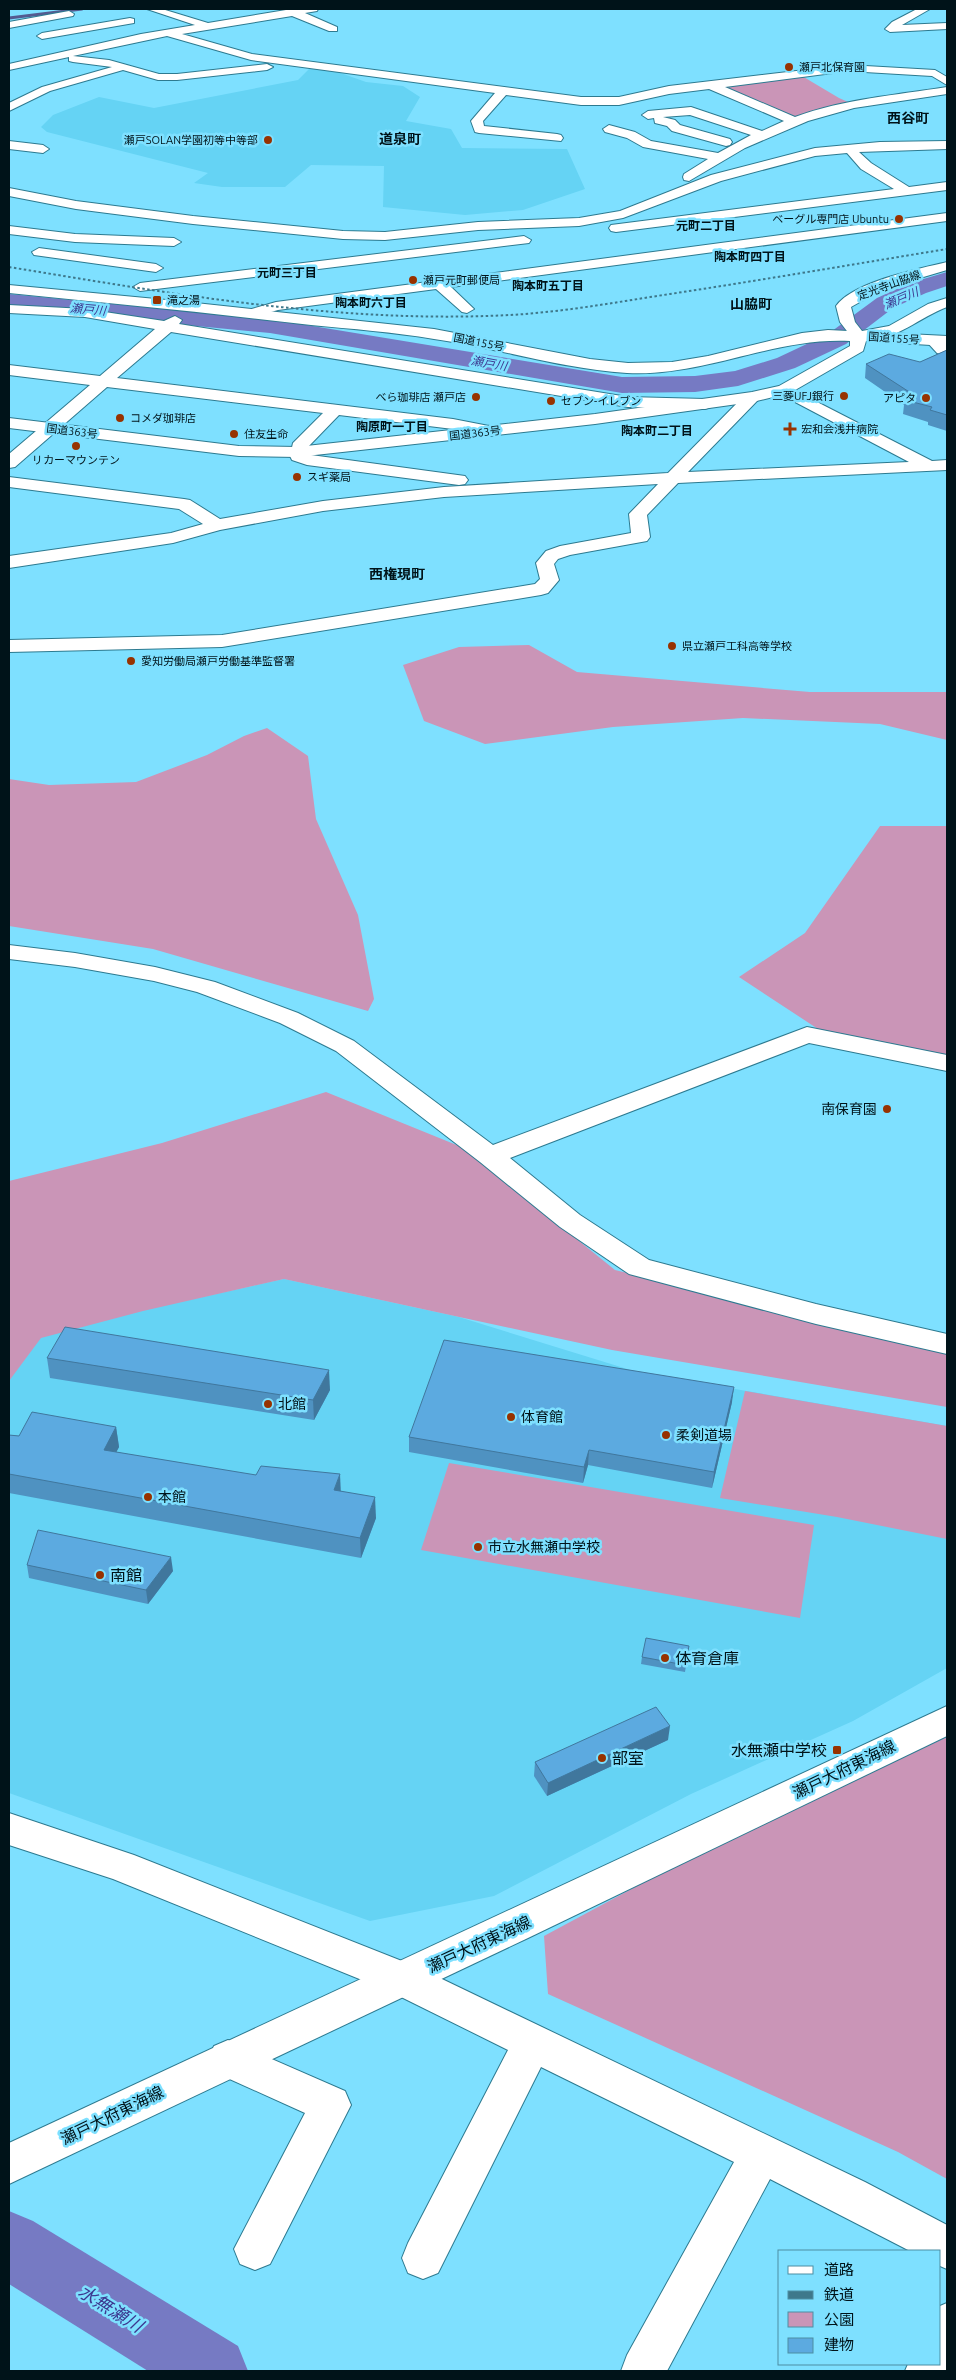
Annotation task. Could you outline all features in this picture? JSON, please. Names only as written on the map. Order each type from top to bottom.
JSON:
[{"type":"main road","points":[[9,16],[65,9]]},
{"type":"main road","points":[[42,36],[145,16],[194,9]]},
{"type":"main road","points":[[243,21],[244,19],[277,9]]},
{"type":"main road","points":[[10,66],[168,33],[313,9]]},
{"type":"main road","points":[[926,9],[890,29],[947,26]]},
{"type":"main road","points":[[9,25],[82,12]]},
{"type":"main road","points":[[292,12],[333,29]]},
{"type":"main road","points":[[168,13],[209,26]]},
{"type":"main road","points":[[9,29],[92,48]]},
{"type":"main road","points":[[168,33],[251,57],[502,92],[581,101],[619,102],[669,90],[848,68],[935,73],[947,82]]},
{"type":"main road","points":[[55,57],[109,63],[158,77],[177,77],[269,67],[283,62]]},
{"type":"main road","points":[[9,107],[46,89],[125,67]]},
{"type":"main road","points":[[709,85],[796,122]]},
{"type":"main road","points":[[27,86],[46,89]]},
{"type":"main road","points":[[876,88],[901,97]]},
{"type":"main road","points":[[623,214],[625,208],[678,185],[721,157],[796,122],[841,107],[947,91]]},
{"type":"main road","points":[[502,92],[476,121],[479,129],[557,138]]},
{"type":"main road","points":[[922,94],[947,97]]},
{"type":"main road","points":[[565,111],[581,101]]},
{"type":"main road","points":[[742,146],[676,128],[671,123],[653,117],[691,111],[765,136]]},
{"type":"main road","points":[[484,112],[503,115]]},
{"type":"main road","points":[[609,128],[631,135],[648,144],[721,157]]},
{"type":"main road","points":[[866,132],[880,146]]},
{"type":"main road","points":[[9,145],[43,149]]},
{"type":"main road","points":[[914,145],[939,158]]},
{"type":"main road","points":[[9,192],[91,207],[193,220],[343,235],[385,236],[478,226],[579,222],[623,214],[716,178],[815,152],[880,146],[947,145]]},
{"type":"main road","points":[[848,148],[866,166],[907,190]]},
{"type":"main road","points":[[742,172],[758,181]]},
{"type":"main road","points":[[140,287],[406,256],[947,186]]},
{"type":"main road","points":[[782,195],[862,243]]},
{"type":"main road","points":[[57,236],[91,207]]},
{"type":"main road","points":[[253,313],[276,306],[947,217]]},
{"type":"main road","points":[[120,299],[127,297],[140,287],[193,220]]},
{"type":"main road","points":[[618,228],[656,256]]},
{"type":"main road","points":[[9,230],[57,236],[174,242]]},
{"type":"main road","points":[[385,236],[467,309]]},
{"type":"main road","points":[[28,250],[156,268]]},
{"type":"main road","points":[[576,266],[594,280]]},
{"type":"main road","name":"定光寺山脇線","points":[[858,336],[848,322],[843,306],[858,295],[892,282],[947,266]]},
{"type":"main road","name":"国道155号","points":[[9,289],[120,299],[192,309],[253,313],[434,334],[590,364],[628,368],[672,367],[802,338],[828,335],[941,341]]},
{"type":"main road","points":[[858,336],[885,332],[899,327],[930,307],[947,302]]},
{"type":"main road","points":[[9,309],[85,313],[169,325],[628,402],[705,404]]},
{"type":"main road","points":[[9,463],[169,325],[192,309]]},
{"type":"main road","name":"国道363号","points":[[9,423],[239,451],[297,452],[488,431],[752,397],[784,390],[858,348],[858,336]]},
{"type":"main road","points":[[941,341],[942,350],[947,351]]},
{"type":"main road","points":[[9,370],[453,424],[488,431]]},
{"type":"main road","points":[[784,390],[939,465],[947,474]]},
{"type":"main road","points":[[9,646],[222,641],[529,593],[541,589],[550,580],[545,563],[552,555],[566,550],[641,537],[638,514],[752,397]]},
{"type":"main road","points":[[335,410],[299,447],[298,456],[307,460],[463,481],[466,491]]},
{"type":"main road","points":[[9,562],[173,538],[217,525],[323,506],[466,491],[675,477],[939,465]]},
{"type":"main road","points":[[9,482],[184,504],[217,525]]},
{"type":"main road","points":[[9,952],[75,960],[156,974],[206,987],[289,1018],[345,1046],[490,1156],[570,1221],[639,1267],[816,1314],[947,1344]]},
{"type":"main road","points":[[490,1156],[807,1035],[947,1063]]},
{"type":"main road","name":"瀬戸大府東海線","points":[[10,2164],[228,2059],[403,1979],[947,1720]]},
{"type":"main road","points":[[9,1829],[121,1866],[403,1979],[850,2197],[947,2248]]},
{"type":"main road","points":[[423,2258],[532,2042]]},
{"type":"main road","points":[[228,2059],[331,2105],[255,2249]]},
{"type":"main road","points":[[643,2371],[761,2154]]},
{"type":"main road","points":[[941,2340],[947,2325]]},
{"type":"shaded area","name":"瀬戸SOLAN学園初等中等部","points":[[310,68],[335,71],[366,82],[403,86],[420,97],[406,121],[451,129],[462,148],[567,149],[585,189],[523,210],[465,215],[383,207],[384,166],[311,165],[285,187],[222,187],[194,183],[208,173],[47,132],[41,127],[53,115],[99,97],[154,108],[298,80]]},
{"type":"shaded area","name":"市立水無瀬中学校","points":[[284,1279],[459,1317],[637,1372],[947,1426],[947,1668],[853,1721],[691,1794],[494,1896],[370,1921],[9,1793],[9,1368],[38,1333]]},
{"type":"green space","points":[[802,76],[839,98],[855,105],[795,120],[721,86]]},
{"type":"green space","points":[[529,645],[577,672],[810,692],[947,692],[947,740],[880,724],[743,718],[613,727],[485,744],[424,721],[403,665],[459,647]]},
{"type":"green space","points":[[267,728],[308,756],[316,819],[358,915],[374,999],[368,1011],[153,949],[9,926],[9,779],[49,785],[136,782],[207,755],[244,736]]},
{"type":"green space","points":[[880,826],[947,826],[947,1056],[818,1029],[739,977],[805,933]]},
{"type":"green space","points":[[326,1092],[464,1148],[615,1270],[947,1350],[947,1407],[612,1350],[284,1279],[143,1311],[41,1338],[9,1381],[9,1181],[162,1143]]},
{"type":"green space","points":[[745,1391],[947,1426],[947,1539],[837,1517],[720,1498]]},
{"type":"green space","points":[[449,1463],[814,1525],[800,1618],[421,1550]]},
{"type":"green space","points":[[947,1737],[947,2179],[898,2152],[548,1994],[544,1936],[717,1843]]},
{"type":"building","points":[[947,350],[947,415],[930,410],[932,407],[905,400],[914,395],[866,364],[889,354],[920,362]]},
{"type":"building","points":[[65,1327],[329,1370],[313,1400],[47,1358]]},
{"type":"building","points":[[444,1340],[734,1387],[714,1472],[589,1450],[584,1467],[409,1437]]},
{"type":"building","points":[[32,1412],[116,1427],[104,1450],[256,1475],[261,1466],[340,1474],[334,1490],[375,1497],[360,1538],[9,1474],[9,1435],[19,1436]]},
{"type":"building","points":[[38,1530],[171,1557],[146,1590],[27,1565]]},
{"type":"building","name":"体育倉庫","points":[[646,1638],[689,1646],[685,1665],[642,1657]]},
{"type":"building","points":[[656,1707],[670,1726],[548,1783],[535,1762]]},
{"type":"waterway","points":[[9,18],[82,9]]},
{"type":"waterway","name":"瀬戸川","points":[[9,301],[270,326],[622,385],[695,384],[738,378],[786,363],[837,339],[885,303],[918,288],[947,279]]},
{"type":"waterway","name":"水無瀬川","points":[[9,2245],[213,2371]]},
{"type":"railway","points":[[9,267],[133,287],[258,304],[321,311],[447,317],[530,314],[570,309],[947,249]]},
{"type":"place","name":"瀬戸北保育園","points":[[789,67]]},
{"type":"place","name":"瀬戸SOLAN学園初等中等部","points":[[268,140]]},
{"type":"place","name":"ベーグル専門店 Ubuntu","points":[[899,219]]},
{"type":"place","name":"瀬戸元町郵便局","points":[[413,280]]},
{"type":"place","name":"滝之湯","points":[[157,300]]},
{"type":"place","name":"三菱UFJ銀行","points":[[844,396]]},
{"type":"place","name":"べら珈琲店 瀬戸店","points":[[476,397]]},
{"type":"place","name":"アピタ","points":[[926,398]]},
{"type":"place","name":"セブン-イレブン","points":[[551,401]]},
{"type":"place","name":"コメダ珈琲店","points":[[120,418]]},
{"type":"place","name":"宏和会浅井病院","points":[[790,429]]},
{"type":"place","name":"住友生命","points":[[234,434]]},
{"type":"place","name":"リカーマウンテン","points":[[76,446]]},
{"type":"place","name":"スギ薬局","points":[[297,477]]},
{"type":"place","name":"県立瀬戸工科高等学校","points":[[672,646]]},
{"type":"place","name":"愛知労働局瀬戸労働基準監督署","points":[[131,661]]},
{"type":"place","name":"南保育園","points":[[887,1109]]},
{"type":"place","name":"北館","points":[[268,1404]]},
{"type":"place","name":"体育館","points":[[511,1417]]},
{"type":"place","name":"柔剣道場","points":[[666,1435]]},
{"type":"place","name":"本館","points":[[148,1497]]},
{"type":"place","name":"市立水無瀬中学校","points":[[478,1547]]},
{"type":"place","name":"南館","points":[[100,1575]]},
{"type":"place","name":"体育倉庫","points":[[665,1658]]},
{"type":"place","name":"水無瀬中学校","points":[[837,1750]]},
{"type":"place","name":"部室","points":[[602,1758]]},
{"type":"district","name":"西谷町","points":[[908,118]]},
{"type":"district","name":"道泉町","points":[[400,139]]},
{"type":"district","name":"元町二丁目","points":[[706,225]]},
{"type":"district","name":"陶本町四丁目","points":[[750,256]]},
{"type":"district","name":"元町三丁目","points":[[287,272]]},
{"type":"district","name":"陶本町五丁目","points":[[548,285]]},
{"type":"district","name":"陶本町六丁目","points":[[371,302]]},
{"type":"district","name":"山脇町","points":[[751,304]]},
{"type":"district","name":"陶原町一丁目","points":[[392,426]]},
{"type":"district","name":"陶本町二丁目","points":[[657,430]]},
{"type":"district","name":"西権現町","points":[[397,574]]}]
